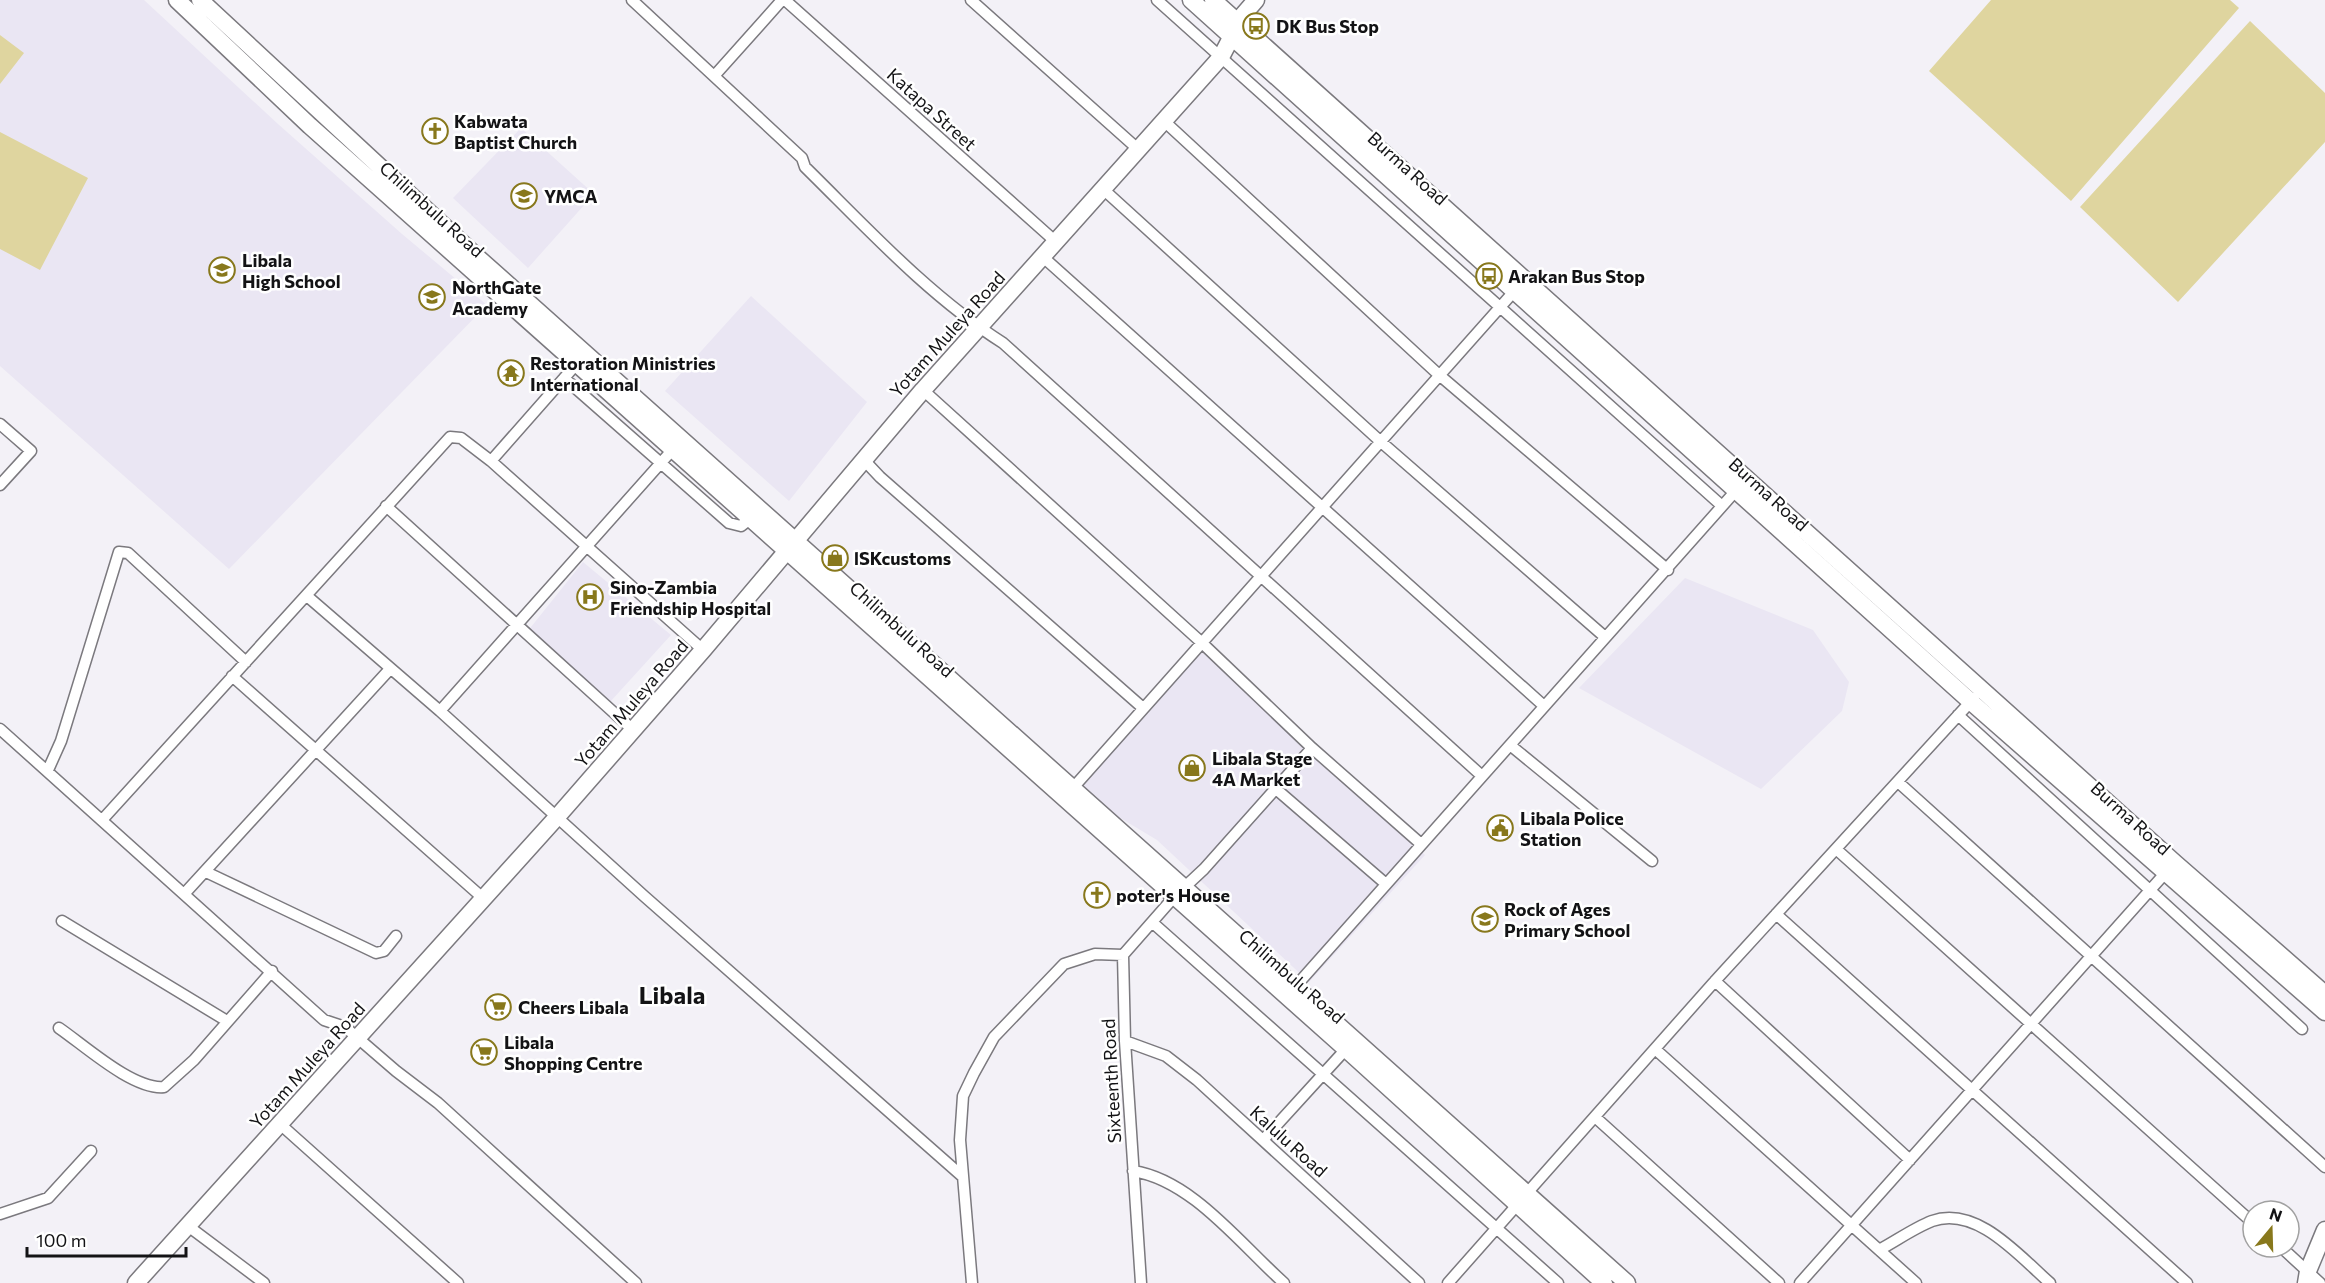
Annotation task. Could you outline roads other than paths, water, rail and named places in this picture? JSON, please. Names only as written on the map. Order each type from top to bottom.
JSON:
[{"type":"main road","name":"Chilimbulu Road","points":[[177,0],[310,126],[582,358],[1179,893],[1295,987],[1522,1198],[1605,1283]]},
{"type":"main road","name":"Burma Road","points":[[1191,0],[1236,30],[1520,285],[1741,484],[1970,701],[2325,994]]},
{"type":"main road","name":"Burma Road","points":[[1213,0],[1236,30]]},
{"type":"main road","name":"Yotam Muleya Road","points":[[136,1283],[484,899],[703,650],[922,390],[1221,57],[1256,0]]},
{"type":"main road","name":"Chilimbulu Road","points":[[206,2],[582,358]]},
{"type":"main road","name":"Chilimbulu Road","points":[[678,444],[750,519],[790,545],[1072,789],[1346,1049],[1522,1198],[1627,1283]]},
{"type":"main road","name":"Burma Road","points":[[1741,484],[1982,688],[2325,1012]]},
{"type":"main road","points":[[2311,1279],[2325,1230]]},
{"type":"street","points":[[632,0],[802,158],[806,167],[860,221],[979,328],[1003,343],[1482,776]]},
{"type":"street","points":[[715,75],[783,0]]},
{"type":"street","name":"Katapa Street","points":[[783,0],[1056,242]]},
{"type":"street","points":[[971,0],[1138,150]]},
{"type":"street","points":[[1157,0],[1721,505]]},
{"type":"street","points":[[1164,122],[1438,374],[1668,570]]},
{"type":"street","points":[[1103,189],[1380,441],[1605,637]]},
{"type":"street","points":[[1043,257],[1545,706]]},
{"type":"street","points":[[1072,789],[1438,374],[1520,285]]},
{"type":"street","points":[[491,461],[582,358]]},
{"type":"street","points":[[564,378],[729,523],[741,526],[750,519]]},
{"type":"street","points":[[922,390],[1201,642],[1311,748],[1421,844]]},
{"type":"street","points":[[0,424],[31,451],[0,486]]},
{"type":"street","points":[[103,819],[450,437],[461,438],[491,461],[703,650]]},
{"type":"street","points":[[440,711],[678,444]]},
{"type":"street","points":[[863,459],[880,477],[1143,708]]},
{"type":"street","points":[[1295,987],[1605,637],[1668,570],[1741,484]]},
{"type":"street","points":[[387,506],[633,730]]},
{"type":"street","points":[[48,770],[61,741],[120,552],[128,553],[246,662]]},
{"type":"street","points":[[307,596],[440,711],[962,1176]]},
{"type":"street","points":[[184,893],[206,872],[315,748],[390,669]]},
{"type":"street","points":[[232,676],[484,899]]},
{"type":"street","points":[[1448,1283],[1715,981],[1982,688]]},
{"type":"street","points":[[1958,715],[2302,1029]]},
{"type":"street","points":[[0,729],[103,819],[324,1020],[340,1024],[438,1103],[636,1283]]},
{"type":"street","points":[[1510,745],[1652,861]]},
{"type":"street","points":[[972,1283],[960,1140],[963,1096],[994,1037],[1064,964],[1095,954],[1123,955],[1204,869],[1311,748]]},
{"type":"street","points":[[1898,782],[2325,1167]]},
{"type":"street","points":[[1276,789],[1386,884]]},
{"type":"street","points":[[1836,849],[2241,1212]]},
{"type":"street","points":[[1800,1283],[2170,868]]},
{"type":"street","points":[[206,872],[376,953],[384,951],[396,936]]},
{"type":"street","points":[[1776,914],[2185,1282]]},
{"type":"street","points":[[62,921],[227,1022]]},
{"type":"street","points":[[1153,923],[1324,1072],[1558,1283]]},
{"type":"street","name":"Sixteenth Road","points":[[1123,955],[1125,1041],[1141,1283]]},
{"type":"street","points":[[59,1028],[122,1072],[140,1082],[159,1088],[176,1078],[272,971]]},
{"type":"street","points":[[1715,981],[1910,1160]]},
{"type":"street","name":"Kalulu Road","points":[[1125,1041],[1166,1056],[1263,1140],[1419,1283]]},
{"type":"street","points":[[1263,1140],[1346,1049]]},
{"type":"street","points":[[1655,1049],[1916,1283]]},
{"type":"street","points":[[1595,1117],[1779,1283]]},
{"type":"street","points":[[280,1124],[458,1283]]},
{"type":"street","points":[[0,1214],[48,1198],[91,1151]]},
{"type":"street","points":[[1133,1171],[1162,1178],[1185,1193],[1284,1283]]},
{"type":"street","points":[[1879,1250],[1933,1221],[1951,1218],[1994,1234],[2050,1283]]},
{"type":"street","points":[[188,1226],[264,1283]]},
{"type":"street","points":[[2292,1259],[2311,1279]]},
{"type":"place","name":"DK Bus Stop","points":[[1256,26]]},
{"type":"place","name":"Kabwata Baptist Church","points":[[435,131]]},
{"type":"place","name":"YMCA","points":[[524,196]]},
{"type":"place","name":"Libala High School","points":[[222,270]]},
{"type":"place","name":"Arakan Bus Stop","points":[[1489,276]]},
{"type":"place","name":"NorthGate Academy","points":[[432,297]]},
{"type":"place","name":"Restoration Ministries International","points":[[511,373]]},
{"type":"place","name":"lSKcustoms","points":[[835,558]]},
{"type":"place","name":"Sino-Zambia Friendship Hospital","points":[[590,597]]},
{"type":"place","name":"Libala Stage 4A Market","points":[[1192,768]]},
{"type":"place","name":"Libala Police Station","points":[[1500,828]]},
{"type":"place","name":"poter's House","points":[[1097,895]]},
{"type":"place","name":"Rock of Ages Primary School","points":[[1485,919]]},
{"type":"place","name":"Cheers Libala","points":[[498,1007]]},
{"type":"place","name":"Libala Shopping Centre","points":[[484,1052]]},
{"type":"district","name":"Libala","points":[[672,994]]}]
